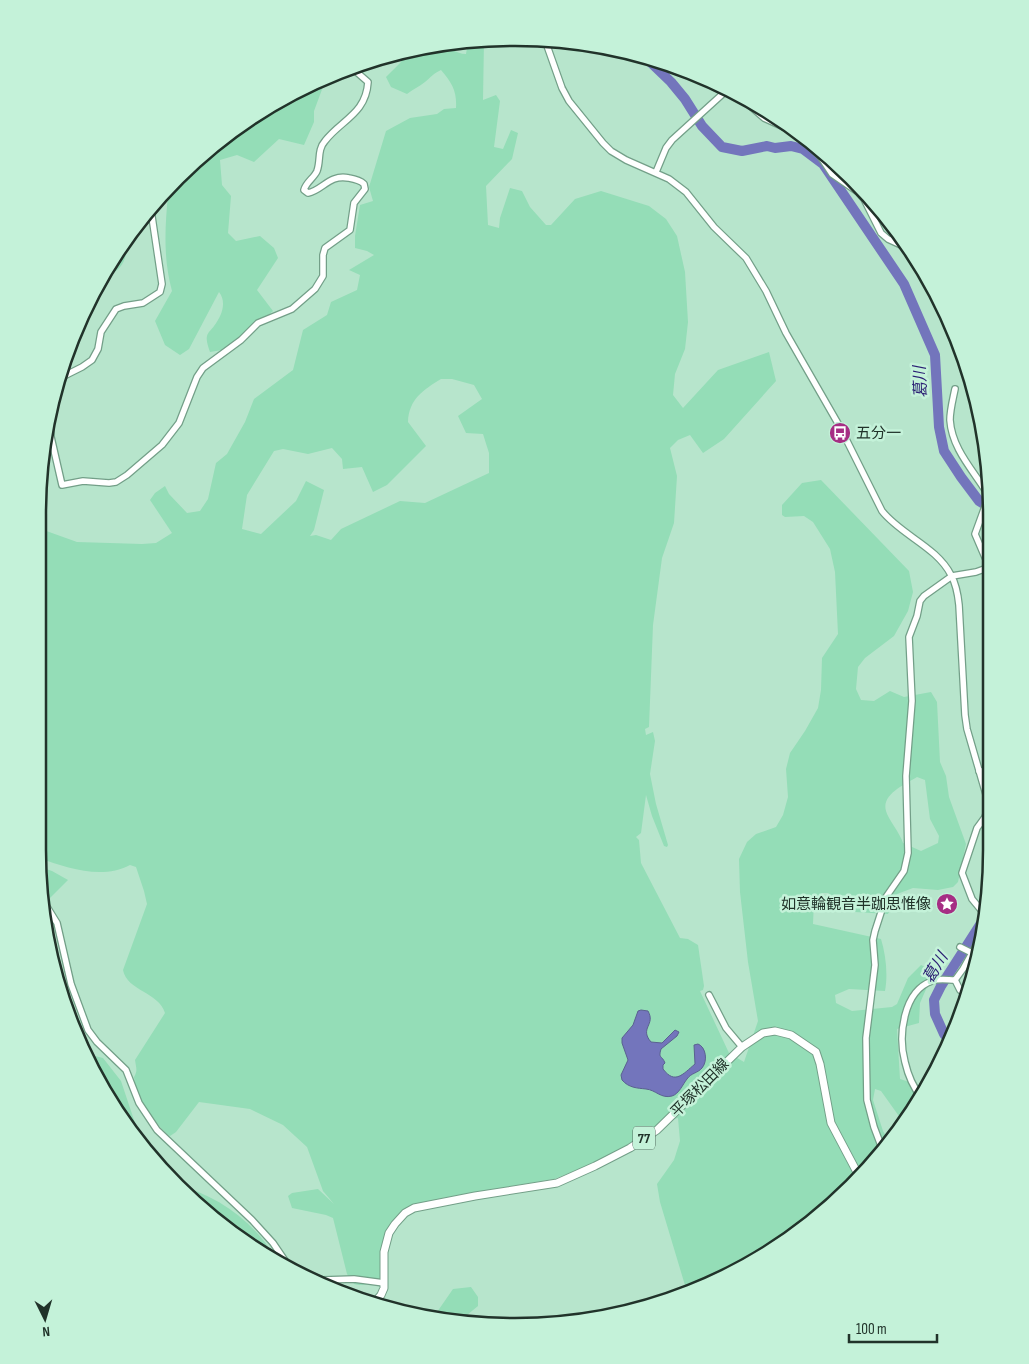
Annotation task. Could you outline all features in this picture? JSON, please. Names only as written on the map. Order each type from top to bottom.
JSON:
[{"type":"main road","name":"平塚松田線","points":[[379,1298],[384,1283],[384,1252],[389,1233],[405,1214],[414,1208],[556,1183],[595,1166],[630,1148],[657,1130],[742,1047],[763,1033],[775,1031],[790,1035],[816,1052],[831,1123],[856,1170]]},
{"type":"street","points":[[548,47],[562,88],[569,101],[591,130],[611,151],[626,160],[656,172],[686,192],[714,227],[746,258],[840,427],[882,511],[891,522],[939,558],[952,576],[957,588],[959,605],[965,715],[983,783]]},
{"type":"street","points":[[52,441],[62,485],[83,481],[109,483],[120,480],[162,445],[172,434],[180,423],[197,377],[206,364],[238,343],[258,323],[292,309],[315,289],[323,276],[323,251],[328,244],[350,230],[352,208],[365,189],[364,184],[360,180],[343,177],[328,182],[312,192],[308,193],[304,190],[306,184],[318,170],[319,153],[322,144],[351,118],[360,107],[368,82],[358,73]]},
{"type":"street","points":[[656,172],[666,148],[672,140],[722,95]]},
{"type":"street","points":[[826,164],[832,174],[848,185]]},
{"type":"street","points":[[867,206],[881,233],[888,240],[896,244]]},
{"type":"street","points":[[68,374],[92,360],[98,349],[100,332],[113,312],[120,307],[147,302],[160,292],[162,284],[152,218]]},
{"type":"street","points":[[955,389],[950,421],[962,457],[982,485]]},
{"type":"street","points":[[983,514],[975,534],[983,551]]},
{"type":"street","points":[[880,1142],[874,1127],[866,1090],[868,1073],[866,1038],[875,966],[873,940],[886,897],[904,871],[908,853],[906,782],[912,701],[909,637],[917,616],[920,601],[924,596],[952,576],[983,570]]},
{"type":"street","points":[[979,771],[983,771]]},
{"type":"street","points":[[979,908],[972,899],[962,873],[977,828],[983,821]]},
{"type":"street","points":[[50,912],[57,923],[71,984],[88,1030],[97,1042],[126,1070],[139,1103],[158,1130],[247,1214],[273,1242],[282,1256]]},
{"type":"street","points":[[960,947],[971,953]]},
{"type":"street","points":[[953,980],[971,955]]},
{"type":"street","points":[[916,1090],[911,1083],[904,1060],[903,1028],[909,1004],[918,990],[932,980],[953,980]]},
{"type":"street","points":[[953,980],[961,991]]},
{"type":"street","points":[[709,995],[726,1028],[742,1047]]},
{"type":"street","points":[[330,1280],[354,1279],[384,1283]]},
{"type":"green space","points":[[484,47],[483,100],[496,95],[500,101],[494,147],[503,149],[511,130],[518,133],[512,159],[486,186],[488,225],[499,228],[500,218],[510,188],[522,191],[530,207],[546,225],[551,225],[575,199],[601,191],[649,206],[666,219],[677,236],[685,272],[688,322],[685,349],[675,374],[673,395],[683,408],[718,370],[769,352],[776,381],[724,439],[703,453],[690,435],[678,440],[670,448],[677,476],[674,523],[662,558],[653,625],[649,727],[645,729],[646,735],[653,732],[655,741],[650,774],[656,804],[668,845],[667,847],[664,846],[646,795],[641,833],[636,837],[639,840],[641,863],[680,938],[688,939],[698,945],[704,986],[703,990],[700,991],[729,1053],[744,1062],[758,1021],[748,962],[740,892],[739,859],[747,842],[756,834],[776,827],[783,815],[788,797],[786,769],[790,753],[818,708],[821,690],[822,658],[838,634],[835,572],[830,549],[813,522],[804,516],[785,517],[782,515],[782,505],[802,483],[821,480],[909,571],[913,592],[908,611],[894,636],[865,658],[858,667],[856,689],[861,700],[874,701],[890,691],[904,697],[931,692],[937,702],[940,762],[946,776],[949,797],[966,844],[958,882],[953,887],[938,890],[913,888],[897,894],[888,914],[855,912],[845,909],[828,893],[822,893],[814,901],[813,924],[881,939],[884,952],[885,991],[849,989],[835,995],[836,1003],[852,1011],[892,1007],[897,1004],[908,978],[921,965],[934,971],[920,1003],[919,1023],[897,1029],[900,1079],[919,1085],[899,1117],[881,1091],[875,1089],[873,1100],[886,1135],[846,1181],[823,1202],[775,1239],[749,1255],[685,1285],[660,1202],[657,1184],[674,1160],[680,1141],[678,1118],[664,1121],[610,1157],[554,1179],[442,1198],[403,1211],[390,1224],[384,1235],[381,1280],[365,1285],[354,1284],[347,1274],[333,1218],[292,1208],[288,1196],[292,1193],[318,1189],[334,1204],[323,1191],[307,1147],[283,1125],[250,1109],[199,1102],[176,1132],[170,1136],[147,1110],[142,1101],[135,1084],[135,1060],[165,1013],[162,1006],[156,1000],[130,983],[123,970],[147,904],[136,867],[130,865],[108,872],[96,872],[73,869],[46,860],[46,531],[77,542],[156,543],[172,533],[150,500],[155,493],[165,486],[169,494],[187,513],[200,511],[208,499],[216,463],[227,454],[245,422],[254,399],[293,370],[303,330],[327,315],[331,302],[357,290],[360,275],[349,270],[374,255],[355,248],[360,205],[373,201],[369,187],[386,131],[410,118],[437,114],[444,109],[456,108],[456,97],[453,88],[441,70],[407,94],[391,87],[386,77],[401,60],[452,50],[466,54],[467,49]],"holes":[[[441,379],[452,379],[474,385],[482,399],[458,416],[466,433],[483,434],[489,453],[489,473],[425,503],[400,501],[341,529],[331,540],[316,535],[310,536],[314,530],[324,490],[306,481],[296,501],[261,534],[242,529],[247,495],[274,451],[283,449],[308,454],[332,448],[342,459],[343,469],[362,467],[373,492],[387,485],[426,446],[408,422],[414,401],[428,387]],[[917,777],[925,780],[930,819],[939,836],[938,843],[921,851],[903,843],[887,814],[885,805],[891,795],[901,786]]]},
{"type":"green space","points":[[323,88],[314,111],[314,122],[304,145],[279,139],[254,162],[237,155],[220,160],[222,185],[231,196],[228,233],[236,241],[260,236],[274,248],[278,258],[257,290],[273,311],[234,348],[210,352],[207,342],[208,333],[217,322],[223,305],[219,292],[189,349],[180,355],[165,345],[155,321],[172,291],[167,267],[168,200],[183,183],[229,143],[254,125],[280,109]]},
{"type":"green space","points":[[127,251],[123,262],[114,272]]},
{"type":"green space","points":[[47,869],[68,880],[50,898],[53,924]]},
{"type":"green space","points":[[94,1056],[103,1058],[121,1081],[136,1125],[109,1084]]},
{"type":"green space","points":[[193,1190],[219,1202],[232,1211],[244,1220],[268,1248],[229,1221]]},
{"type":"green space","points":[[471,1287],[478,1297],[478,1306],[467,1315],[437,1311],[453,1289]]},
{"type":"water","points":[[638,1011],[648,1011],[650,1016],[647,1033],[651,1042],[662,1043],[675,1030],[679,1032],[660,1052],[660,1056],[665,1063],[663,1069],[667,1074],[675,1077],[687,1071],[695,1064],[694,1045],[698,1044],[703,1048],[704,1065],[699,1071],[692,1074],[679,1091],[672,1096],[668,1097],[650,1090],[633,1087],[627,1085],[622,1080],[621,1075],[628,1060],[622,1038],[633,1025]]},
{"type":"waterway","name":"葛川","points":[[657,68],[671,82],[685,99],[702,126],[722,147],[742,151],[767,146],[775,148],[791,146],[803,149],[823,164],[904,284],[935,355],[939,427],[944,451],[961,477],[983,503]]},
{"type":"waterway","name":"葛川","points":[[944,1035],[935,1014],[934,1000],[976,932]]},
{"type":"place","name":"五分一","points":[[840,433]]},
{"type":"place","name":"如意輪観音半跏思惟像","points":[[947,904]]}]
